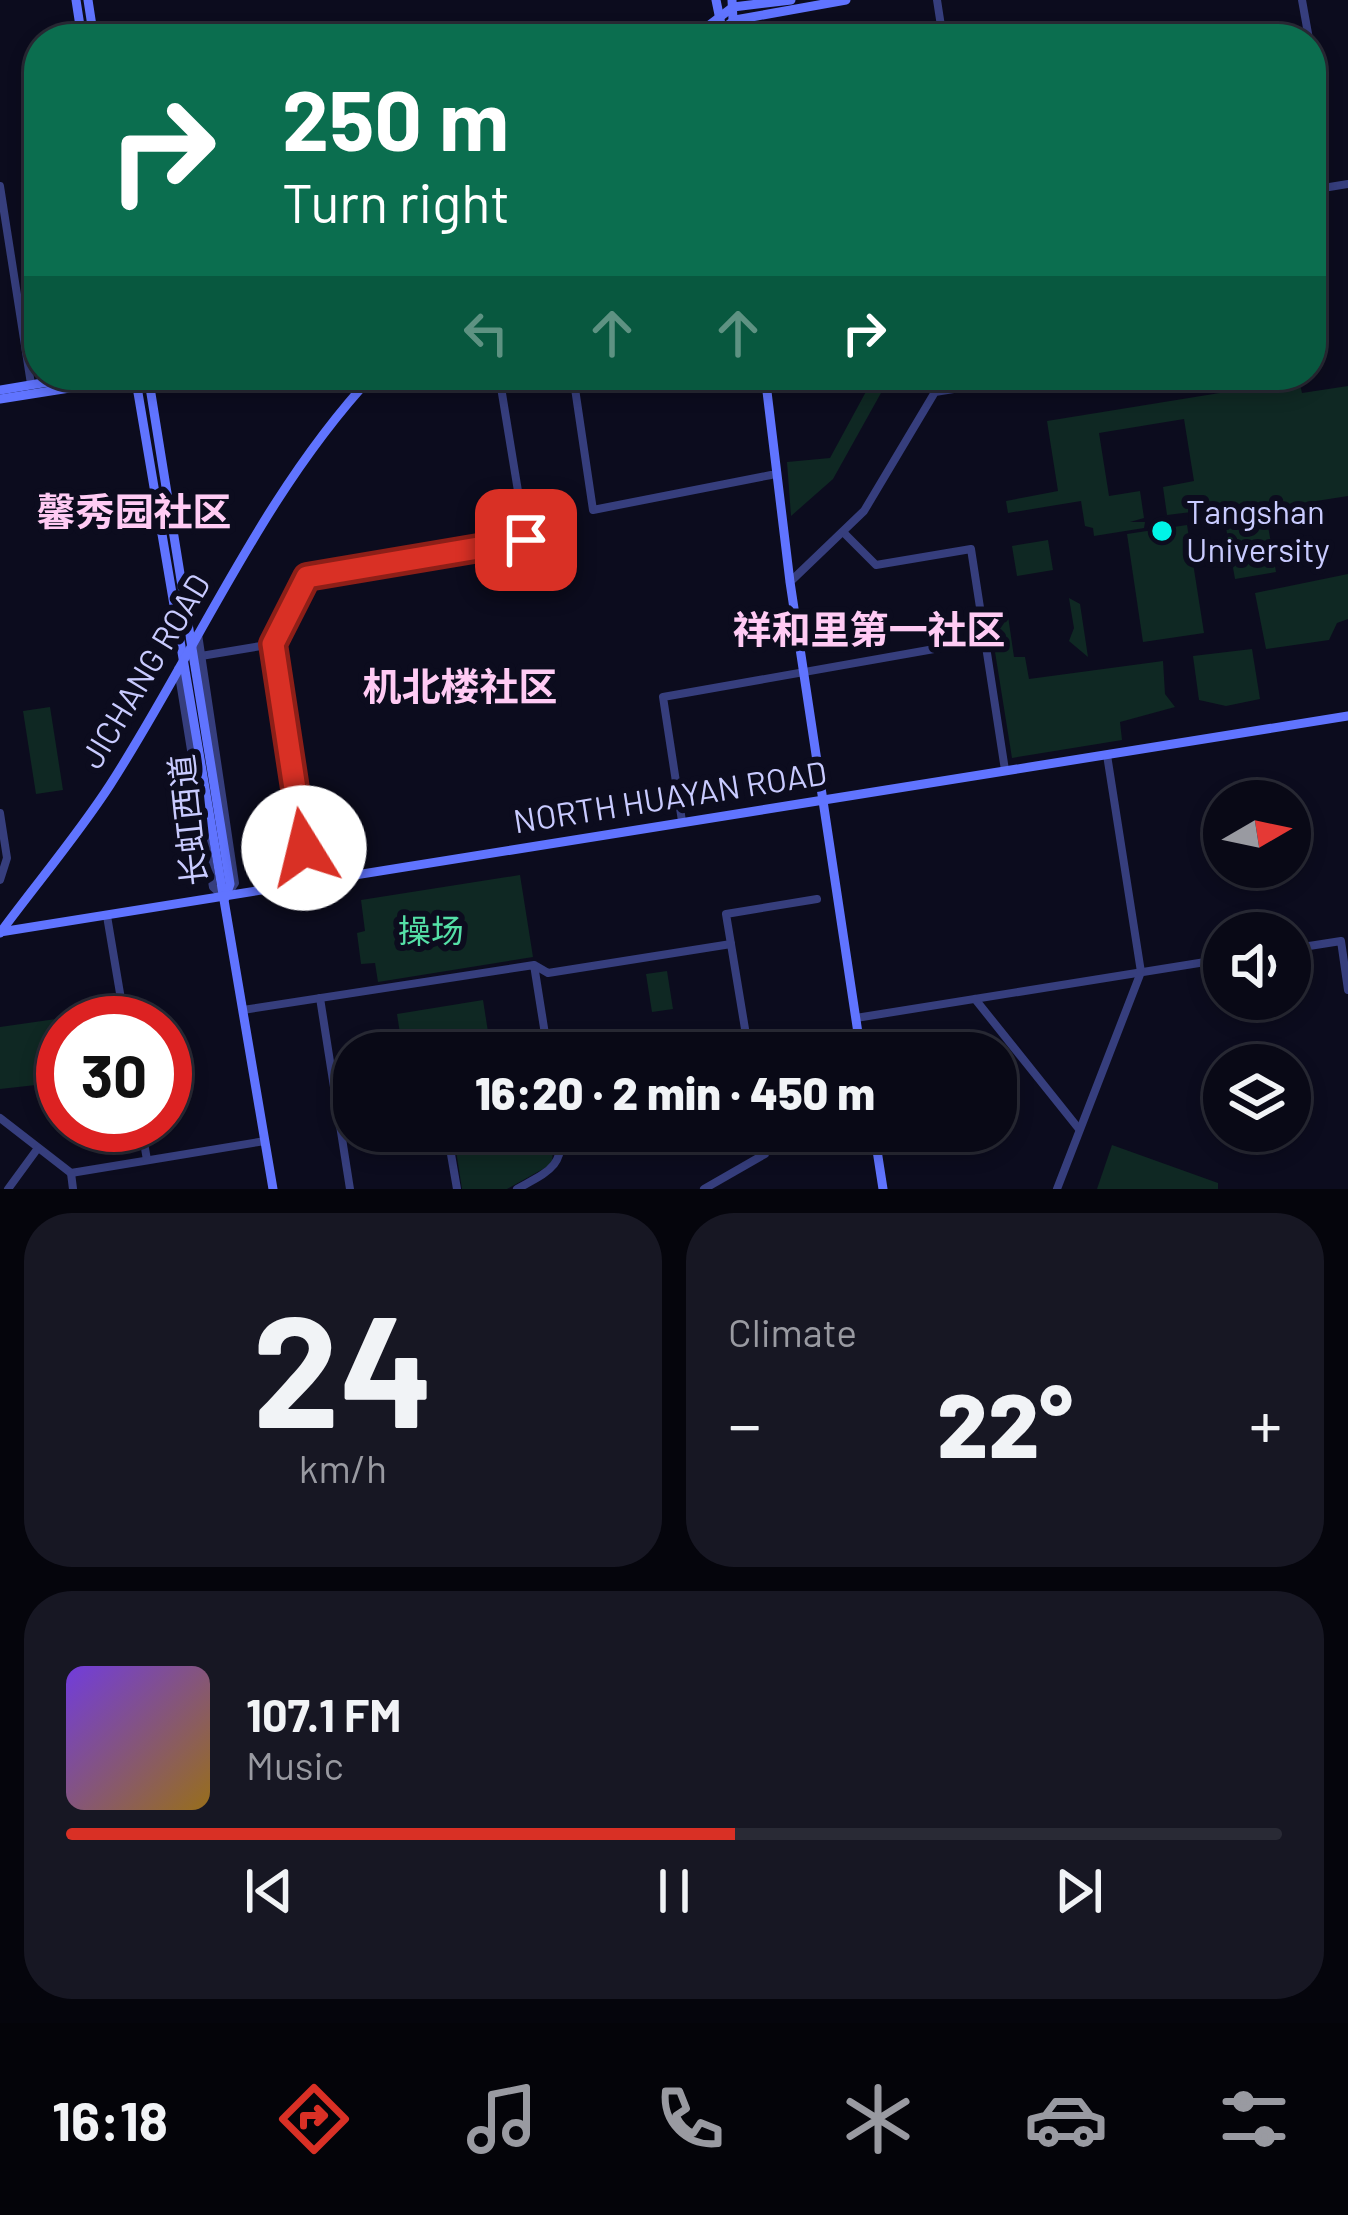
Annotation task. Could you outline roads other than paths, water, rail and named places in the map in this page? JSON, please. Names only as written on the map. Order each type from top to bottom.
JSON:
[{"type":"street","points":[[716,0],[720,24]]},
{"type":"street","points":[[708,24],[733,3],[791,0]]},
{"type":"street","points":[[732,24],[847,0]]},
{"type":"street","points":[[733,3],[735,24]]},
{"type":"street","points":[[0,186],[6,257],[24,345]]},
{"type":"street","points":[[0,394],[30,390]]},
{"type":"street","name":"长虹西道","points":[[137,390],[180,663],[225,898]]},
{"type":"street","name":"长虹西道","points":[[152,390],[230,884],[225,898]]},
{"type":"street","name":"JICHANG ROAD","points":[[0,931],[110,784],[194,637],[328,427],[360,390]]},
{"type":"street","points":[[309,884],[273,644],[307,577],[316,572],[526,540],[501,390]]},
{"type":"street","points":[[575,390],[593,510],[771,476]]},
{"type":"street","points":[[764,390],[771,476],[858,1032]]},
{"type":"street","points":[[765,390],[801,672]]},
{"type":"street","points":[[790,581],[845,534],[935,392],[948,390]]},
{"type":"street","points":[[845,534],[876,565],[970,549],[1005,770]]},
{"type":"street","points":[[194,637],[201,656],[235,883],[225,898],[273,1189]]},
{"type":"street","points":[[682,821],[663,697],[985,640]]},
{"type":"street","points":[[201,656],[273,644]]},
{"type":"street","name":"NORTH HUAYAN ROAD","points":[[0,931],[1348,716]]},
{"type":"street","points":[[1057,1189],[1141,973],[1107,755]]},
{"type":"street","points":[[0,813],[7,858],[0,880]]},
{"type":"street","points":[[745,1032],[726,914],[817,899]]},
{"type":"street","points":[[107,916],[120,996]]},
{"type":"street","points":[[1311,945],[1340,940],[1348,990]]},
{"type":"street","points":[[244,1010],[534,965],[548,973],[731,944]]},
{"type":"street","points":[[856,1018],[1203,963]]},
{"type":"street","points":[[534,965],[545,1032]]},
{"type":"street","points":[[320,998],[333,1080]]},
{"type":"street","points":[[975,999],[1079,1130]]},
{"type":"street","points":[[0,1118],[36,1146]]},
{"type":"street","points":[[71,1173],[265,1141]]},
{"type":"street","points":[[8,1189],[36,1151]]},
{"type":"street","points":[[43,1152],[71,1173],[73,1189]]},
{"type":"street","points":[[146,1152],[147,1160]]},
{"type":"street","points":[[344,1152],[350,1189]]},
{"type":"street","points":[[451,1152],[457,1189]]},
{"type":"street","points":[[518,1189],[556,1167],[562,1152]]},
{"type":"street","points":[[704,1189],[765,1152]]},
{"type":"street","points":[[877,1152],[883,1189]]},
{"type":"place","name":"Tangshan University","points":[[1162,531]]},
{"type":"district","name":"馨秀园社区","points":[[134,512]]},
{"type":"district","name":"祥和里第一社区","points":[[869,630]]},
{"type":"district","name":"机北楼社区","points":[[460,687]]},
{"type":"park label","name":"操场","points":[[431,931]]}]
